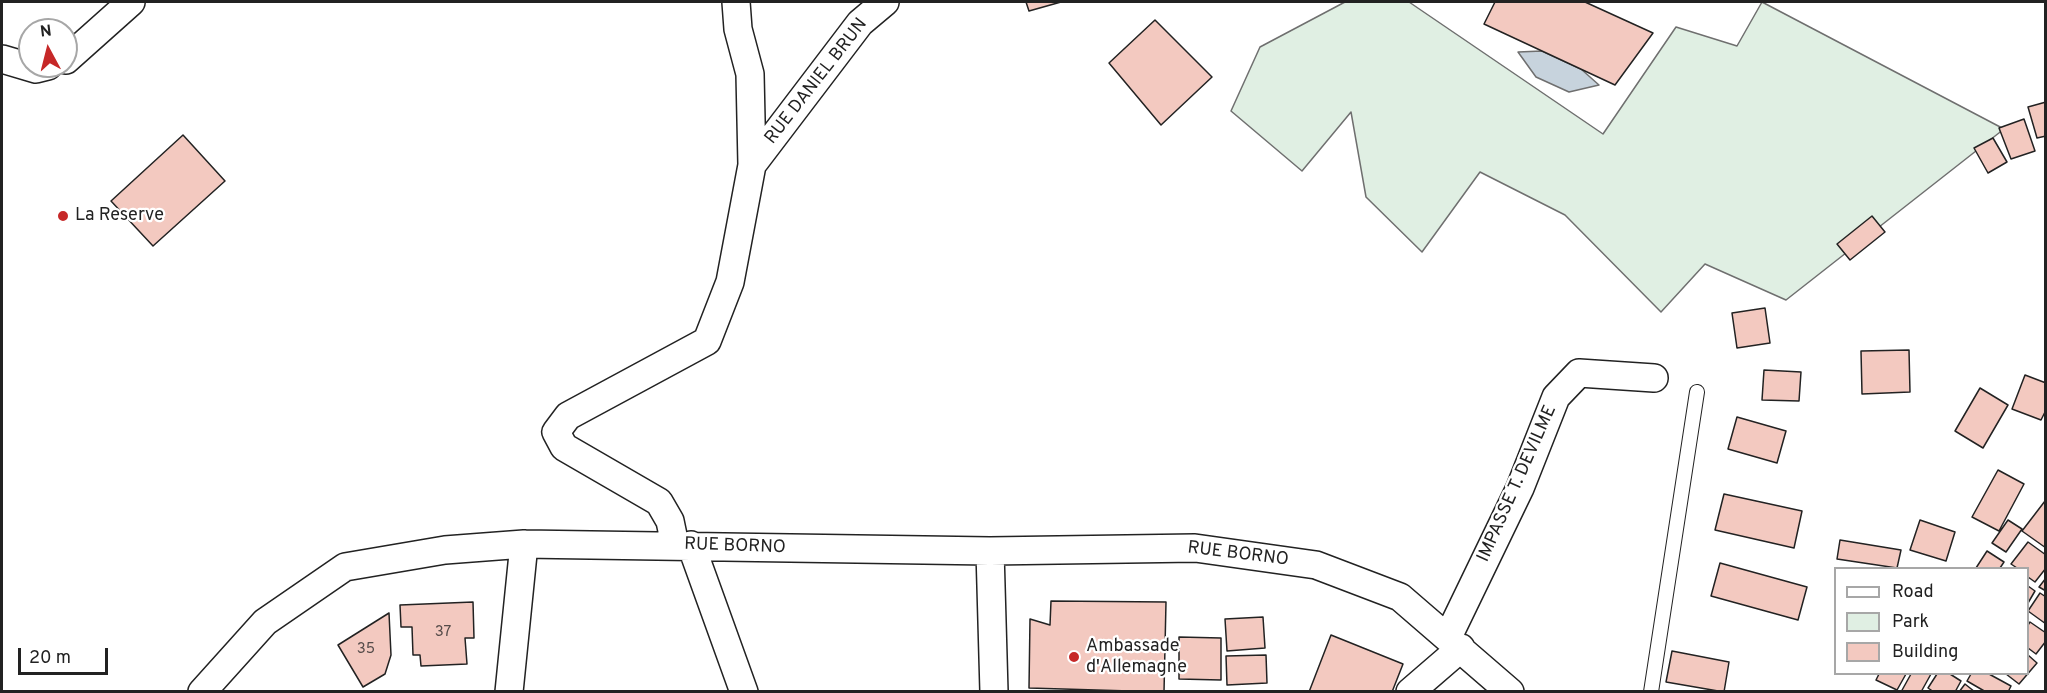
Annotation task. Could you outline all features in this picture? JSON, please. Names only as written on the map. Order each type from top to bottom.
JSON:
[{"type":"street","points":[[78,49],[131,2]]},
{"type":"street","points":[[736,2],[738,29],[750,74],[752,165],[730,282],[707,341],[568,417],[556,432],[564,447],[659,502],[683,545],[744,692]]},
{"type":"street","name":"RUE DANIEL BRUN","points":[[752,165],[860,23],[885,2]]},
{"type":"street","points":[[2,59],[18,64]]},
{"type":"street","name":"IMPASSE T. DEVILME","points":[[1454,642],[1556,397],[1579,373],[1654,378]]},
{"type":"street","points":[[509,692],[524,543]]},
{"type":"street","name":"RUE BORNO","points":[[202,692],[265,622],[345,567],[445,550],[524,543],[990,551],[1195,548],[1316,565],[1400,597],[1510,692]]},
{"type":"street","points":[[990,551],[994,692]]},
{"type":"street","points":[[1410,692],[1454,642]]},
{"type":"lane","points":[[1651,692],[1697,392]]},
{"type":"green space","points":[[1345,2],[1409,2],[1603,134],[1676,27],[1737,46],[1762,2],[2004,129],[1786,300],[1705,264],[1661,312],[1565,215],[1480,172],[1422,252],[1366,197],[1351,112],[1302,171],[1231,111],[1260,47]]},
{"type":"shaded area","points":[[1542,51],[1581,69],[1599,85],[1569,92],[1536,77],[1518,52]]},
{"type":"building","points":[[1026,2],[1061,2],[1029,11]]},
{"type":"building","points":[[1495,2],[1585,2],[1653,33],[1615,85],[1484,24]]},
{"type":"building","points":[[1155,20],[1212,77],[1161,125],[1109,63]]},
{"type":"building","points":[[2046,102],[2046,136],[2037,138],[2028,107]]},
{"type":"building","points":[[2024,119],[2035,151],[2011,159],[1999,128]]},
{"type":"building","points":[[183,135],[225,181],[153,246],[111,201]]},
{"type":"building","points":[[1993,138],[2007,162],[1988,173],[1974,148]]},
{"type":"building","points":[[1872,216],[1885,232],[1850,260],[1837,244]]},
{"type":"building","points":[[1765,308],[1770,343],[1737,348],[1732,313]]},
{"type":"building","points":[[1909,350],[1910,392],[1862,394],[1861,351]]},
{"type":"building","points":[[1764,370],[1801,372],[1799,401],[1762,400]]},
{"type":"building","points":[[2025,375],[2046,383],[2046,410],[2041,420],[2012,409]]},
{"type":"building","points":[[1980,388],[2008,405],[1983,448],[1955,431]]},
{"type":"building","points":[[1737,417],[1786,431],[1777,463],[1728,449]]},
{"type":"building","points":[[1998,470],[2024,484],[1999,531],[1972,517]]},
{"type":"building","points":[[1724,494],[1802,511],[1794,548],[1715,530]]},
{"type":"building","points":[[2046,502],[2046,548],[2022,531]]},
{"type":"building","points":[[1920,520],[1955,532],[1946,561],[1910,550]]},
{"type":"building","points":[[2008,520],[2022,529],[2006,552],[1992,543]]},
{"type":"building","points":[[1840,540],[1901,550],[1897,567],[1837,559]]},
{"type":"building","points":[[2028,542],[2046,555],[2046,568],[2035,582],[2029,578],[2029,567],[2016,567],[2011,564]]},
{"type":"building","points":[[1987,551],[2004,562],[2001,567],[1977,567]]},
{"type":"building","points":[[1720,563],[1807,587],[1798,620],[1711,596]]},
{"type":"building","points":[[2046,578],[2046,591],[2039,587]]},
{"type":"building","points":[[2029,587],[2035,591],[2029,601]]},
{"type":"building","points":[[2040,593],[2046,597],[2046,624],[2029,612]]},
{"type":"building","points":[[1051,601],[1166,602],[1164,692],[1029,688],[1030,619],[1050,625]]},
{"type":"building","points":[[473,602],[474,638],[465,638],[467,664],[421,666],[420,655],[413,655],[412,627],[401,627],[400,605]]},
{"type":"building","points":[[389,613],[391,655],[385,674],[363,687],[338,645]]},
{"type":"building","points":[[1263,617],[1265,648],[1227,651],[1225,619]]},
{"type":"building","points":[[2029,624],[2046,633],[2046,641],[2036,654],[2029,649]]},
{"type":"building","points":[[1331,635],[1403,664],[1392,692],[1309,692]]},
{"type":"building","points":[[1179,637],[1221,638],[1221,680],[1179,679]]},
{"type":"building","points":[[1672,651],[1729,662],[1724,692],[1666,682]]},
{"type":"building","points":[[1266,655],[1267,683],[1227,685],[1226,656]]},
{"type":"building","points":[[2029,656],[2037,663],[2029,673]]},
{"type":"building","points":[[1878,675],[1905,675],[1897,690],[1876,680]]},
{"type":"building","points":[[1910,675],[1930,675],[1921,692],[1901,692]]},
{"type":"building","points":[[1936,675],[1952,675],[1961,681],[1955,692],[1934,692],[1928,688]]},
{"type":"building","points":[[1970,675],[1991,675],[2011,686],[2008,692],[1986,692],[1967,681]]},
{"type":"building","points":[[2007,675],[2027,675],[2019,684]]},
{"type":"building","points":[[1965,684],[1975,692],[1959,692]]},
{"type":"place","name":"La Reserve","points":[[63,216]]},
{"type":"place","name":"Ambassade d'Allemagne","points":[[1074,657]]}]
